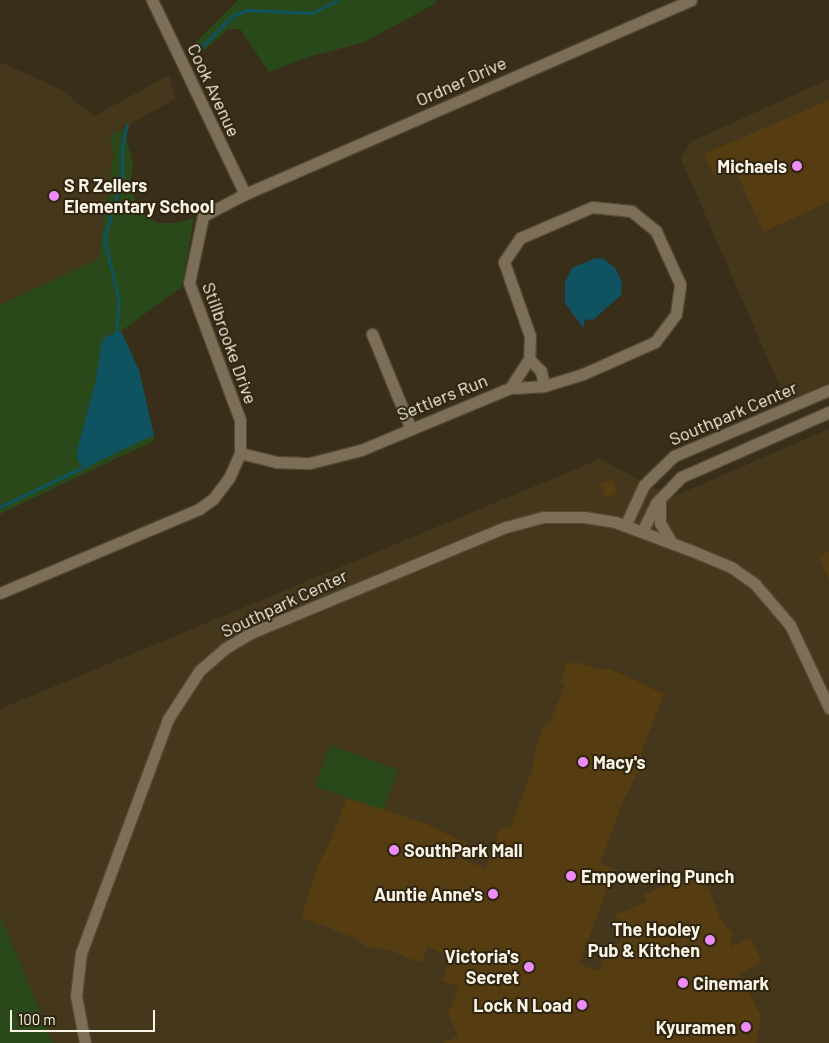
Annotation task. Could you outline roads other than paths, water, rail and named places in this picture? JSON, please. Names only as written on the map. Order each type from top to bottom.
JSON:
[{"type":"street","name":"Cook Avenue","points":[[152,0],[245,194]]},
{"type":"street","name":"Ordner Drive","points":[[245,194],[691,0]]},
{"type":"street","name":"Stillbrooke Drive","points":[[0,593],[199,509],[222,488],[240,453],[242,437],[235,403],[189,283],[203,216],[245,194]]},
{"type":"street","name":"Settlers Run","points":[[240,453],[277,462],[310,463],[361,450],[510,388],[544,386],[582,374],[655,342],[676,314],[680,284],[656,231],[631,211],[592,207],[520,238],[504,262],[530,336],[530,359]]},
{"type":"street","points":[[372,334],[411,429]]},
{"type":"street","points":[[510,388],[530,359],[540,371],[544,386]]},
{"type":"street","name":"Southpark Center","points":[[625,526],[644,485],[674,456],[829,390]]},
{"type":"street","name":"Southpark Center","points":[[642,532],[660,499],[676,480],[690,472],[829,412]]},
{"type":"street","points":[[660,499],[660,523],[672,543]]},
{"type":"street","name":"Southpark Center","points":[[85,1043],[76,989],[86,936],[170,714],[188,685],[204,666],[224,649],[251,633],[506,527],[561,515],[602,519],[672,543],[731,567],[770,598],[794,632],[829,708]]},
{"type":"water","points":[[596,258],[604,259],[616,269],[622,283],[621,295],[594,319],[585,320],[583,328],[565,303],[565,282],[572,268]]},
{"type":"water","points":[[121,331],[139,370],[154,435],[84,468],[77,460],[78,447],[96,380],[101,344],[105,337]]},
{"type":"waterway","points":[[197,52],[232,16],[247,10],[312,13],[337,0]]},
{"type":"waterway","points":[[116,334],[119,300],[104,239],[122,177],[122,146],[127,125]]},
{"type":"waterway","points":[[0,507],[87,465]]},
{"type":"place","name":"Michaels","points":[[797,166]]},
{"type":"place","name":"S R Zellers Elementary School","points":[[54,196]]},
{"type":"place","name":"Macy's","points":[[583,762]]},
{"type":"place","name":"SouthPark Mall","points":[[394,850]]},
{"type":"place","name":"Empowering Punch","points":[[571,876]]},
{"type":"place","name":"Auntie Anne's","points":[[493,894]]},
{"type":"place","name":"The Hooley Pub & Kitchen","points":[[710,940]]},
{"type":"place","name":"Victoria's Secret","points":[[529,967]]},
{"type":"place","name":"Cinemark","points":[[683,983]]},
{"type":"place","name":"Lock N Load","points":[[582,1005]]},
{"type":"place","name":"Kyuramen","points":[[746,1027]]}]
